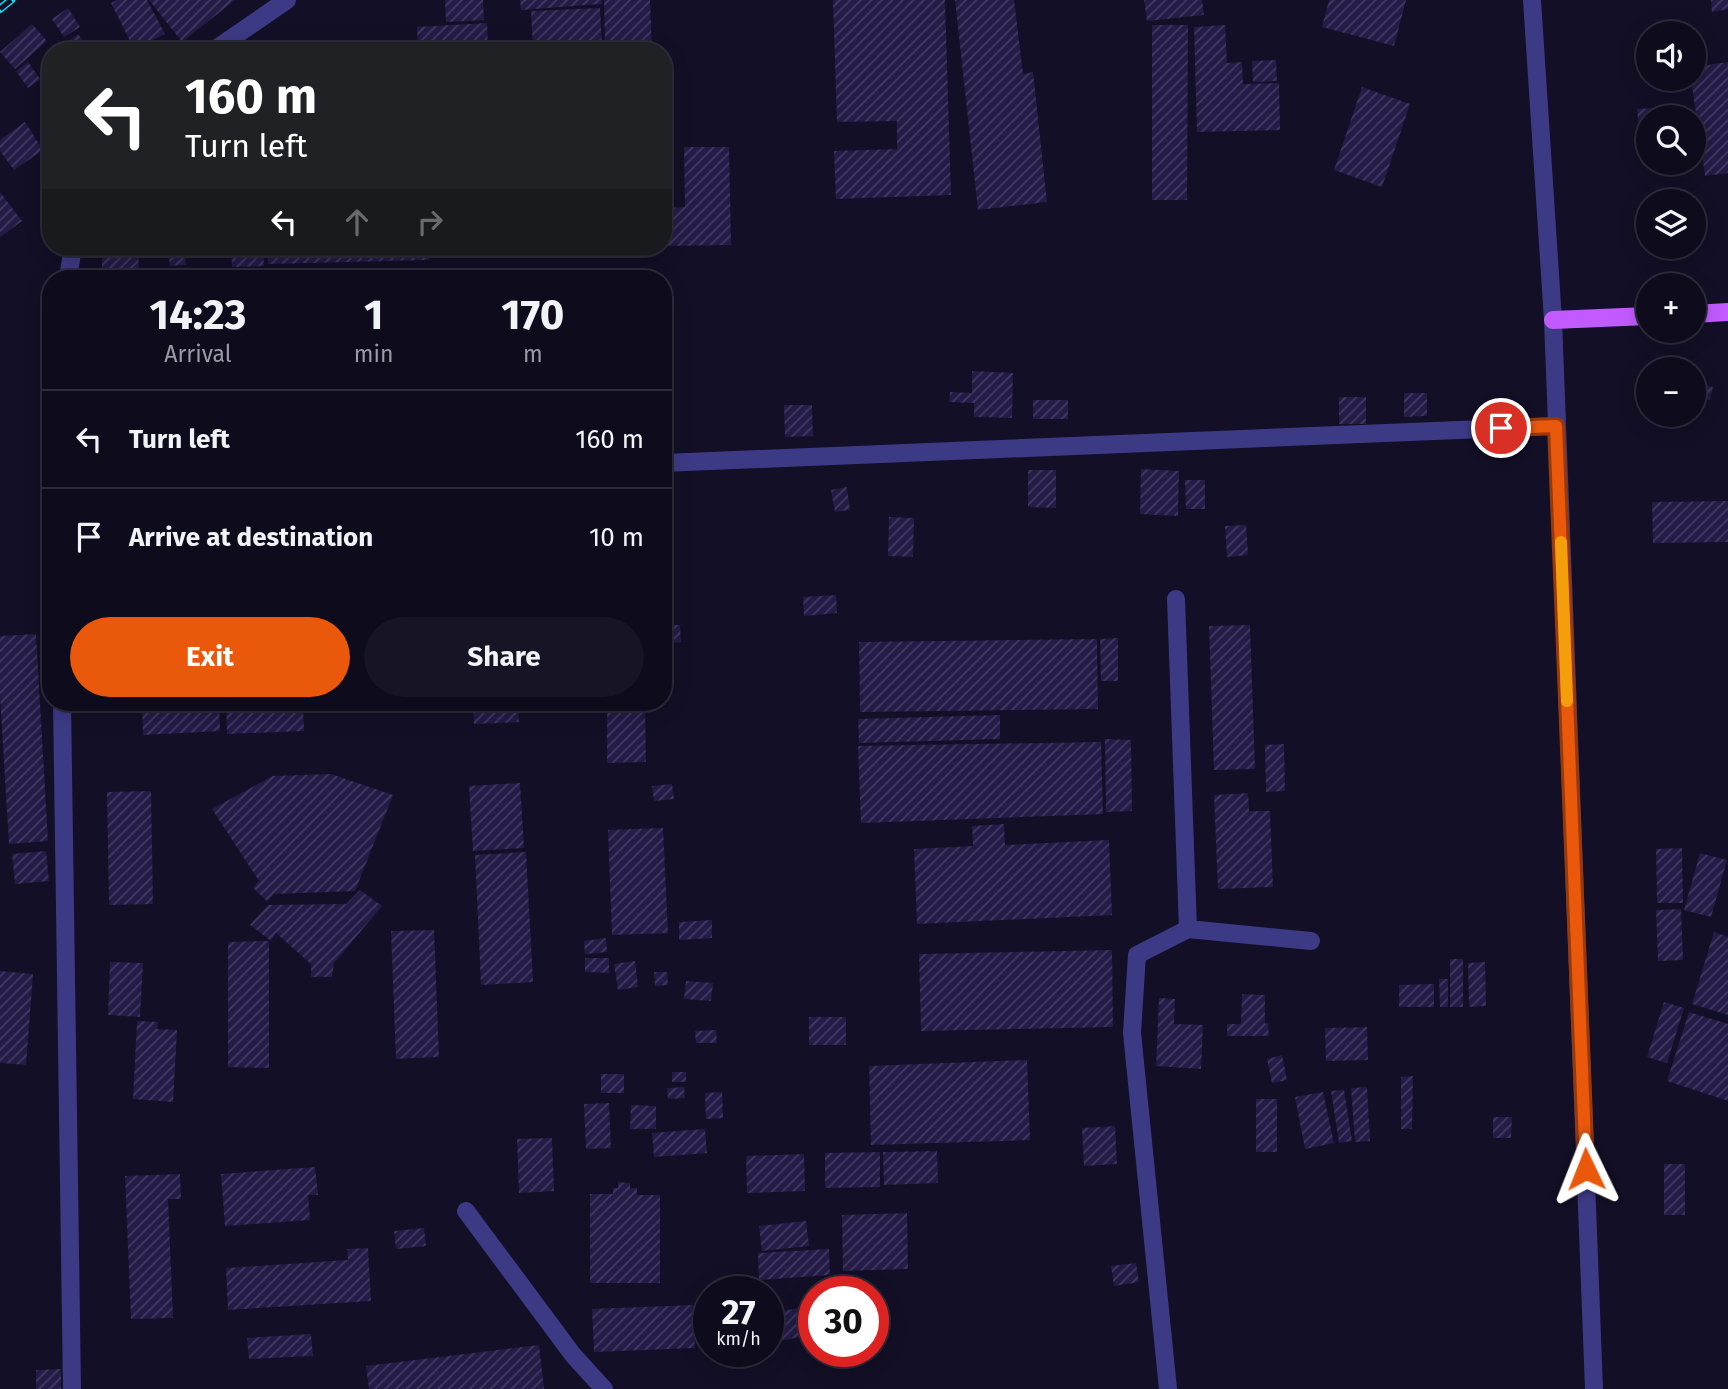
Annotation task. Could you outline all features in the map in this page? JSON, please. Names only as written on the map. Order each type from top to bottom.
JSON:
[{"type":"main road","points":[[1706,313],[1728,312]]},
{"type":"main road","points":[[1553,320],[1636,317]]},
{"type":"street","points":[[226,42],[287,0]]},
{"type":"street","points":[[1532,0],[1553,320],[1594,1389]]},
{"type":"street","points":[[672,463],[1556,426]]},
{"type":"street","points":[[1177,598],[1188,929]]},
{"type":"street","points":[[62,711],[72,1389]]},
{"type":"street","points":[[1168,1389],[1132,1033],[1137,955],[1188,929],[1311,942]]},
{"type":"street","points":[[466,1211],[573,1355],[604,1389]]},
{"type":"building","points":[[117,0],[147,0],[165,34],[148,42],[130,42],[111,3]]},
{"type":"building","points":[[149,0],[235,0],[182,42]]},
{"type":"building","points":[[445,0],[483,0],[484,20],[446,22]]},
{"type":"building","points":[[520,0],[602,0],[602,4],[521,10]]},
{"type":"building","points":[[604,0],[650,0],[652,42],[605,42]]},
{"type":"building","points":[[833,0],[945,0],[951,195],[836,199],[834,151],[897,149],[897,121],[837,122]]},
{"type":"building","points":[[955,0],[1014,0],[1023,74],[1033,72],[1047,202],[978,210]]},
{"type":"building","points":[[1144,0],[1202,0],[1204,15],[1147,21]]},
{"type":"building","points":[[1329,0],[1406,0],[1394,46],[1322,27]]},
{"type":"building","points":[[1711,0],[1728,0],[1728,9],[1712,12]]},
{"type":"building","points":[[68,8],[80,27],[64,37],[52,19]]},
{"type":"building","points":[[600,8],[602,42],[533,42],[531,11]]},
{"type":"building","points":[[487,23],[488,42],[418,42],[417,27]]},
{"type":"building","points":[[32,24],[47,41],[42,42],[42,45],[15,69],[0,52]]},
{"type":"building","points":[[1152,25],[1188,25],[1187,200],[1152,200]]},
{"type":"building","points":[[1225,25],[1227,63],[1242,62],[1243,84],[1279,83],[1280,130],[1197,132],[1194,27]]},
{"type":"building","points":[[78,34],[84,42],[67,42]]},
{"type":"building","points":[[1276,60],[1277,81],[1253,82],[1252,61]]},
{"type":"building","points":[[28,62],[40,79],[28,88],[16,71]]},
{"type":"building","points":[[1728,62],[1728,173],[1705,176],[1706,105],[1695,105],[1693,91],[1706,91],[1706,65]]},
{"type":"building","points":[[1362,87],[1410,104],[1382,187],[1334,170]]},
{"type":"building","points":[[25,122],[42,151],[14,170],[0,151],[0,140]]},
{"type":"building","points":[[684,147],[729,147],[731,245],[672,246],[672,208],[685,207]]},
{"type":"building","points":[[0,192],[22,221],[0,237]]},
{"type":"building","points":[[102,256],[138,256],[139,270],[102,270]]},
{"type":"building","points":[[185,256],[186,265],[170,266],[169,257],[144,258]]},
{"type":"building","points":[[231,256],[263,256],[264,266],[232,267]]},
{"type":"building","points":[[268,256],[429,256],[429,260],[268,264]]},
{"type":"building","points":[[972,371],[1013,373],[1012,418],[974,417],[974,403],[949,402],[950,392],[972,393]]},
{"type":"building","points":[[1706,386],[1713,387],[1710,400],[1706,400]]},
{"type":"building","points":[[1404,393],[1427,393],[1427,416],[1404,417]]},
{"type":"building","points":[[1339,397],[1366,397],[1366,424],[1339,424]]},
{"type":"building","points":[[1033,400],[1068,400],[1068,419],[1033,419]]},
{"type":"building","points":[[784,405],[812,405],[813,436],[785,437]]},
{"type":"building","points":[[1141,469],[1179,471],[1178,516],[1140,514]]},
{"type":"building","points":[[1028,470],[1056,470],[1056,508],[1028,507]]},
{"type":"building","points":[[1185,480],[1205,480],[1205,509],[1186,509]]},
{"type":"building","points":[[847,487],[850,510],[835,512],[831,490]]},
{"type":"building","points":[[1728,501],[1728,542],[1653,543],[1652,502]]},
{"type":"building","points":[[889,517],[914,518],[913,557],[888,556]]},
{"type":"building","points":[[1246,525],[1248,555],[1227,557],[1225,526]]},
{"type":"building","points":[[836,595],[837,613],[804,616],[803,597]]},
{"type":"building","points":[[672,625],[680,625],[681,642],[672,643]]},
{"type":"building","points":[[1250,625],[1255,769],[1214,770],[1209,626]]},
{"type":"building","points":[[36,634],[48,841],[9,844],[0,696],[0,636]]},
{"type":"building","points":[[1118,638],[1118,681],[1101,681],[1100,639]]},
{"type":"building","points":[[1097,639],[1098,709],[860,712],[859,642]]},
{"type":"building","points":[[142,711],[219,711],[220,731],[143,735]]},
{"type":"building","points":[[226,711],[303,711],[304,731],[227,734]]},
{"type":"building","points":[[473,711],[518,711],[519,722],[474,724]]},
{"type":"building","points":[[607,711],[645,711],[646,762],[607,763]]},
{"type":"building","points":[[1000,715],[1000,739],[859,743],[858,719]]},
{"type":"building","points":[[1105,739],[1131,740],[1132,811],[1106,812]]},
{"type":"building","points":[[1101,742],[1103,814],[861,823],[858,746]]},
{"type":"building","points":[[1284,744],[1285,791],[1266,792],[1265,745]]},
{"type":"building","points":[[331,774],[393,795],[355,891],[274,894],[267,901],[253,888],[259,881],[212,809],[273,776]]},
{"type":"building","points":[[520,783],[524,848],[473,851],[469,786]]},
{"type":"building","points":[[672,784],[674,799],[654,801],[652,786]]},
{"type":"building","points":[[151,791],[153,904],[109,905],[107,792]]},
{"type":"building","points":[[1248,793],[1249,811],[1270,811],[1273,887],[1218,889],[1214,795]]},
{"type":"building","points":[[1004,824],[1005,845],[1109,840],[1112,915],[917,924],[914,849],[973,846],[972,826]]},
{"type":"building","points":[[663,828],[668,933],[612,935],[608,830]]},
{"type":"building","points":[[1682,848],[1683,903],[1657,903],[1656,849]]},
{"type":"building","points":[[46,851],[49,881],[15,884],[12,854]]},
{"type":"building","points":[[526,852],[533,982],[481,985],[475,855]]},
{"type":"building","points":[[1700,853],[1727,860],[1711,917],[1684,910]]},
{"type":"building","points":[[360,890],[382,906],[334,963],[332,977],[311,977],[311,964],[276,933],[271,941],[250,925],[268,905],[346,904]]},
{"type":"building","points":[[1681,909],[1683,960],[1658,961],[1656,910]]},
{"type":"building","points":[[712,920],[712,938],[679,940],[679,922]]},
{"type":"building","points":[[434,930],[439,1057],[396,1059],[391,931]]},
{"type":"building","points":[[1714,932],[1728,937],[1728,1015],[1692,1004]]},
{"type":"building","points":[[606,938],[607,952],[585,954],[584,941]]},
{"type":"building","points":[[269,941],[269,1068],[228,1067],[228,942]]},
{"type":"building","points":[[1112,950],[1113,1027],[921,1031],[919,954]]},
{"type":"building","points":[[585,958],[609,958],[609,973],[585,972]]},
{"type":"building","points":[[1450,959],[1463,959],[1463,1007],[1450,1007]]},
{"type":"building","points":[[635,961],[638,987],[618,990],[614,964]]},
{"type":"building","points":[[110,962],[143,963],[140,1017],[108,1015]]},
{"type":"building","points":[[1485,962],[1486,1006],[1469,1007],[1468,963]]},
{"type":"building","points":[[0,971],[33,974],[26,1065],[0,1063]]},
{"type":"building","points":[[654,972],[667,972],[668,985],[655,986]]},
{"type":"building","points":[[1439,979],[1448,979],[1448,1007],[1440,1007]]},
{"type":"building","points":[[686,981],[713,983],[711,1001],[684,999]]},
{"type":"building","points":[[1434,984],[1434,1007],[1399,1007],[1399,985]]},
{"type":"building","points":[[1242,994],[1265,995],[1265,1024],[1268,1023],[1269,1036],[1227,1036],[1227,1024],[1241,1024]]},
{"type":"building","points":[[1159,998],[1175,999],[1174,1024],[1203,1025],[1201,1069],[1156,1066]]},
{"type":"building","points":[[1664,1002],[1684,1008],[1667,1063],[1647,1057]]},
{"type":"building","points":[[1689,1012],[1728,1024],[1728,1101],[1667,1081]]},
{"type":"building","points":[[809,1017],[846,1017],[846,1045],[809,1045]]},
{"type":"building","points":[[137,1021],[158,1022],[157,1029],[177,1030],[173,1102],[133,1099]]},
{"type":"building","points":[[1367,1027],[1368,1060],[1326,1061],[1325,1028]]},
{"type":"building","points":[[716,1030],[717,1043],[696,1043],[695,1031]]},
{"type":"building","points":[[1282,1055],[1287,1080],[1272,1083],[1267,1059]]},
{"type":"building","points":[[1027,1060],[1030,1140],[871,1145],[869,1066]]},
{"type":"building","points":[[672,1072],[686,1072],[686,1082],[672,1082]]},
{"type":"building","points":[[601,1074],[624,1074],[624,1093],[601,1093]]},
{"type":"building","points":[[1413,1076],[1412,1129],[1401,1129],[1401,1077]]},
{"type":"building","points":[[684,1087],[685,1098],[668,1099],[667,1088]]},
{"type":"building","points":[[1367,1087],[1370,1141],[1355,1142],[1351,1088]]},
{"type":"building","points":[[1344,1090],[1352,1141],[1339,1143],[1331,1091]]},
{"type":"building","points":[[722,1092],[723,1118],[706,1119],[705,1093]]},
{"type":"building","points":[[1323,1092],[1334,1143],[1305,1149],[1295,1097]]},
{"type":"building","points":[[1256,1099],[1277,1099],[1277,1152],[1256,1152]]},
{"type":"building","points":[[609,1103],[611,1148],[586,1149],[584,1104]]},
{"type":"building","points":[[631,1105],[656,1106],[656,1129],[630,1129]]},
{"type":"building","points":[[1493,1117],[1512,1117],[1511,1138],[1493,1138]]},
{"type":"building","points":[[1115,1126],[1117,1164],[1084,1166],[1082,1128]]},
{"type":"building","points":[[705,1129],[707,1153],[654,1157],[652,1133]]},
{"type":"building","points":[[552,1138],[554,1191],[519,1193],[517,1139]]},
{"type":"building","points":[[937,1151],[938,1183],[884,1185],[883,1152]]},
{"type":"building","points":[[880,1152],[880,1187],[825,1188],[825,1153]]},
{"type":"building","points":[[804,1154],[805,1191],[747,1193],[746,1156]]},
{"type":"building","points":[[1664,1164],[1685,1164],[1685,1215],[1664,1215]]},
{"type":"building","points":[[315,1167],[318,1195],[308,1195],[310,1220],[225,1226],[221,1174]]},
{"type":"building","points":[[180,1174],[181,1199],[168,1199],[173,1318],[131,1319],[125,1176]]},
{"type":"building","points":[[618,1182],[630,1183],[630,1188],[637,1188],[637,1195],[660,1195],[660,1283],[590,1283],[590,1194],[613,1194],[613,1188],[618,1188]]},
{"type":"building","points":[[907,1213],[908,1269],[843,1271],[842,1215]]},
{"type":"building","points":[[806,1221],[809,1246],[762,1251],[759,1226]]},
{"type":"building","points":[[424,1228],[426,1246],[396,1249],[394,1231]]},
{"type":"building","points":[[368,1248],[371,1301],[228,1310],[226,1268],[348,1260],[347,1249]]},
{"type":"building","points":[[829,1249],[830,1275],[784,1278],[784,1276],[759,1276],[758,1253]]},
{"type":"building","points":[[1136,1263],[1139,1282],[1114,1286],[1111,1266]]},
{"type":"building","points":[[693,1305],[693,1348],[594,1352],[592,1309]]},
{"type":"building","points":[[798,1308],[798,1337],[784,1340],[784,1311]]},
{"type":"building","points":[[311,1334],[313,1356],[249,1359],[247,1338]]},
{"type":"building","points":[[539,1345],[544,1389],[369,1389],[366,1366]]},
{"type":"building","points":[[61,1369],[61,1389],[36,1389],[36,1370]]},
{"type":"railway","points":[[0,9],[11,0]]},
{"type":"slow traffic","points":[[1561,542],[1567,701]]},
{"type":"route","points":[[1501,428],[1556,426],[1586,1169]]}]
